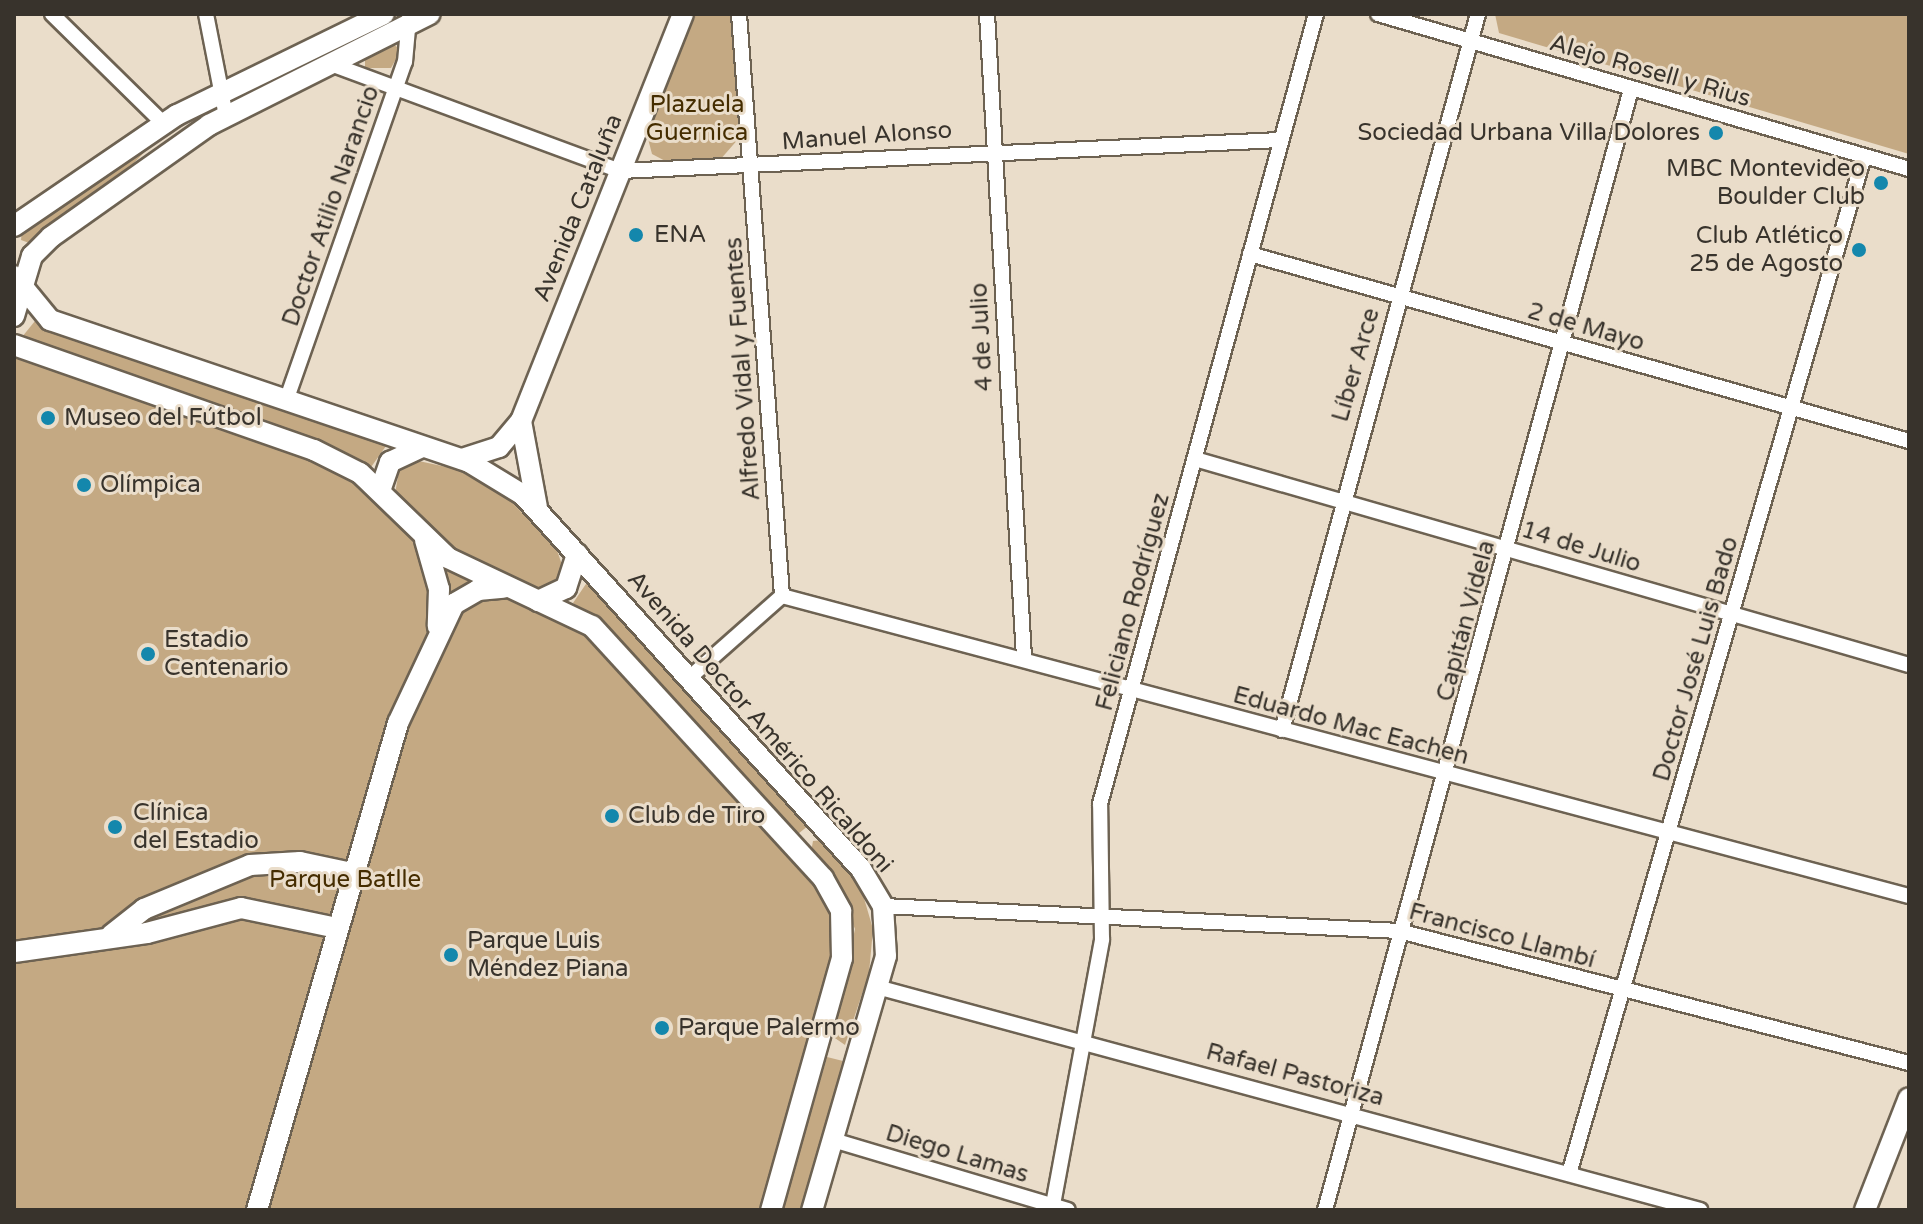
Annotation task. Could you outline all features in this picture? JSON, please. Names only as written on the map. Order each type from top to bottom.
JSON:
[{"type":"street","points":[[52,14],[163,123],[163,143],[118,178],[107,199]]},
{"type":"street","points":[[206,14],[217,95],[226,116]]},
{"type":"street","points":[[14,226],[163,123],[384,14]]},
{"type":"street","points":[[14,316],[19,282],[37,249],[226,116],[331,64],[409,19],[430,14]]},
{"type":"street","name":"Avenida Cataluña","points":[[462,459],[499,447],[521,421],[683,14]]},
{"type":"street","name":"Alfredo Vidal y Fuentes","points":[[739,14],[782,596]]},
{"type":"street","name":"4 de Julio","points":[[987,14],[1024,658]]},
{"type":"street","name":"Feliciano Rodríguez","points":[[1052,1208],[1104,912],[1097,827],[1316,14]]},
{"type":"street","name":"Alejo Rosell y Rius","points":[[1378,14],[1909,169]]},
{"type":"street","name":"Líber Arce","points":[[1282,730],[1342,499],[1478,14]]},
{"type":"street","name":"Doctor Atilio Narancio","points":[[286,401],[396,87],[409,19]]},
{"type":"street","name":"Manuel Alonso","points":[[331,64],[620,171],[1280,140]]},
{"type":"street","name":"Capitán Videla","points":[[1325,1210],[1399,931],[1447,775],[1566,345],[1631,89]]},
{"type":"street","name":"Doctor José Luis Bado","points":[[1569,1174],[1864,156]]},
{"type":"street","name":"2 de Mayo","points":[[1250,254],[1909,441]]},
{"type":"street","name":"Avenida Doctor Américo Ricaldoni","points":[[19,282],[50,320],[420,448],[462,459],[537,507],[825,829],[883,906],[886,956],[812,1210]]},
{"type":"street","points":[[14,345],[314,450],[380,491],[425,540],[503,588],[538,601],[599,633],[799,852],[835,895],[842,921],[842,958],[823,1039],[771,1210]]},
{"type":"street","points":[[521,421],[537,507]]},
{"type":"street","points":[[380,491],[390,462],[420,448]]},
{"type":"street","name":"14 de Julio","points":[[1195,459],[1909,665]]},
{"type":"street","points":[[425,540],[439,589],[437,630]]},
{"type":"street","points":[[538,601],[566,588],[577,554]]},
{"type":"street","points":[[257,1210],[394,734],[437,630],[469,593],[503,588]]},
{"type":"street","points":[[689,678],[782,596]]},
{"type":"street","name":"Eduardo Mac Eachen","points":[[782,596],[1024,658],[1667,835],[1909,896]]},
{"type":"street","points":[[799,852],[807,834],[825,829]]},
{"type":"street","points":[[111,935],[144,909],[250,865],[300,862],[352,873]]},
{"type":"street","name":"Francisco Llambí","points":[[883,906],[1104,912],[1399,931],[1909,1063]]},
{"type":"street","points":[[14,952],[111,935],[147,933],[241,908],[275,909],[337,928]]},
{"type":"street","name":"Rafael Pastoriza","points":[[877,987],[1083,1040],[1700,1210]]},
{"type":"street","points":[[823,1039],[841,1053],[859,1049]]},
{"type":"street","points":[[1865,1210],[1909,1098]]},
{"type":"street","name":"Diego Lamas","points":[[833,1140],[1052,1208],[1068,1210]]},
{"type":"green space","name":"Plazuela Guernica","points":[[692,14],[731,14],[740,137],[719,161],[671,164],[652,154],[646,131]]},
{"type":"green space","points":[[1495,14],[1909,14],[1909,154],[1499,33]]},
{"type":"green space","points":[[393,44],[401,50],[391,68],[365,68],[365,58]]},
{"type":"green space","points":[[158,138],[105,193],[32,244],[21,240],[22,230]]},
{"type":"green space","points":[[35,321],[47,329],[386,446],[369,470],[317,441],[22,337]]},
{"type":"green space","name":"Parque Batlle","points":[[14,345],[331,457],[425,540],[567,611],[799,852],[844,932],[771,1210],[14,1210]]},
{"type":"green space","points":[[414,460],[456,469],[509,499],[557,550],[563,568],[556,583],[536,589],[453,551],[395,494],[399,470]]},
{"type":"green space","points":[[588,581],[809,825],[798,834],[600,622],[573,603]]},
{"type":"green space","points":[[823,840],[861,888],[873,929],[869,973],[845,1045],[832,1036],[855,929],[836,881],[811,852],[813,841]]},
{"type":"green space","points":[[827,1057],[843,1061],[801,1210],[783,1209]]},
{"type":"place","name":"Sociedad Urbana Villa Dolores","points":[[1716,133]]},
{"type":"place","name":"MBC Montevideo Boulder Club","points":[[1881,183]]},
{"type":"place","name":"ENA","points":[[636,235]]},
{"type":"place","name":"Club Atlético 25 de Agosto","points":[[1859,250]]},
{"type":"place","name":"Museo del Fútbol","points":[[48,418]]},
{"type":"place","name":"Olímpica","points":[[84,485]]},
{"type":"place","name":"Estadio Centenario","points":[[148,654]]},
{"type":"place","name":"Club de Tiro","points":[[612,816]]},
{"type":"place","name":"Clínica del Estadio","points":[[115,827]]},
{"type":"place","name":"Parque Luis Méndez Piana","points":[[451,955]]},
{"type":"place","name":"Parque Palermo","points":[[662,1028]]}]
